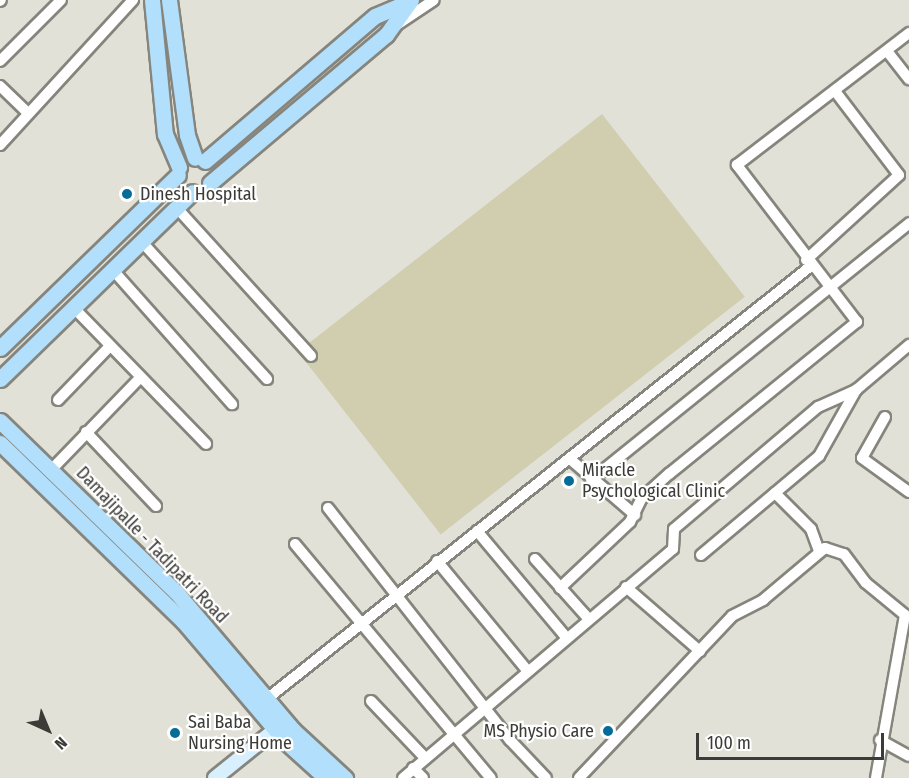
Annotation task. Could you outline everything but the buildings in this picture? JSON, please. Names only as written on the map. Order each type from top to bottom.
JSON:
[{"type":"main road","points":[[152,0],[165,134],[178,171],[192,192]]},
{"type":"main road","points":[[169,0],[187,135],[210,183]]},
{"type":"main road","points":[[0,348],[178,171],[200,159],[386,6],[411,1]]},
{"type":"main road","points":[[0,379],[192,192],[210,183],[392,29],[411,1]]},
{"type":"main road","name":"Damajipalle - Tadipatri Road","points":[[0,421],[176,592],[301,738],[345,778]]},
{"type":"main road","name":"Damajipalle - Tadipatri Road","points":[[0,443],[183,621],[276,729],[326,778]]},
{"type":"main road","points":[[216,778],[276,729]]},
{"type":"street","points":[[0,61],[61,0]]},
{"type":"street","points":[[0,145],[133,0]]},
{"type":"street","points":[[392,29],[434,0]]},
{"type":"street","points":[[560,588],[635,514],[641,499],[669,474],[854,326],[855,318],[808,263],[737,165],[909,33]]},
{"type":"street","points":[[887,51],[909,79]]},
{"type":"street","points":[[0,86],[28,113]]},
{"type":"street","points":[[268,698],[437,561],[570,459],[808,263],[899,175],[835,92]]},
{"type":"street","points":[[0,126],[9,135]]},
{"type":"street","points":[[176,207],[311,356]]},
{"type":"street","points":[[591,480],[909,223]]},
{"type":"street","points":[[141,241],[267,379]]},
{"type":"street","points":[[112,269],[232,404]]},
{"type":"street","points":[[73,307],[139,379],[206,444]]},
{"type":"street","points":[[403,778],[526,669],[676,546],[674,529],[818,407],[856,390],[909,345]]},
{"type":"street","points":[[58,400],[110,346]]},
{"type":"street","points":[[51,470],[139,379]]},
{"type":"street","points":[[701,555],[824,450],[856,390]]},
{"type":"street","points":[[885,417],[862,458],[909,492]]},
{"type":"street","points":[[86,432],[156,506]]},
{"type":"street","points":[[570,459],[591,480],[635,514]]},
{"type":"street","points":[[775,493],[811,529],[819,551]]},
{"type":"street","points":[[328,508],[546,778]]},
{"type":"street","points":[[477,531],[565,636]]},
{"type":"street","points":[[295,544],[490,778]]},
{"type":"street","points":[[579,778],[732,616],[763,600],[825,548],[844,554],[866,583],[907,611],[906,632],[880,740],[876,778]]},
{"type":"street","points":[[535,560],[588,618]]},
{"type":"street","points":[[437,561],[526,669]]},
{"type":"street","points":[[626,588],[700,651]]},
{"type":"street","points":[[370,701],[425,758]]},
{"type":"street","points":[[880,740],[909,756]]},
{"type":"street","points":[[413,768],[423,778]]},
{"type":"shaded area","points":[[602,114],[745,297],[441,534],[298,352]]},
{"type":"place","name":"Dinesh Hospital","points":[[127,194]]},
{"type":"place","name":"Miracle Psychological Clinic","points":[[569,481]]},
{"type":"place","name":"MS Physio Care","points":[[608,731]]},
{"type":"place","name":"Sai Baba Nursing Home","points":[[175,733]]}]
